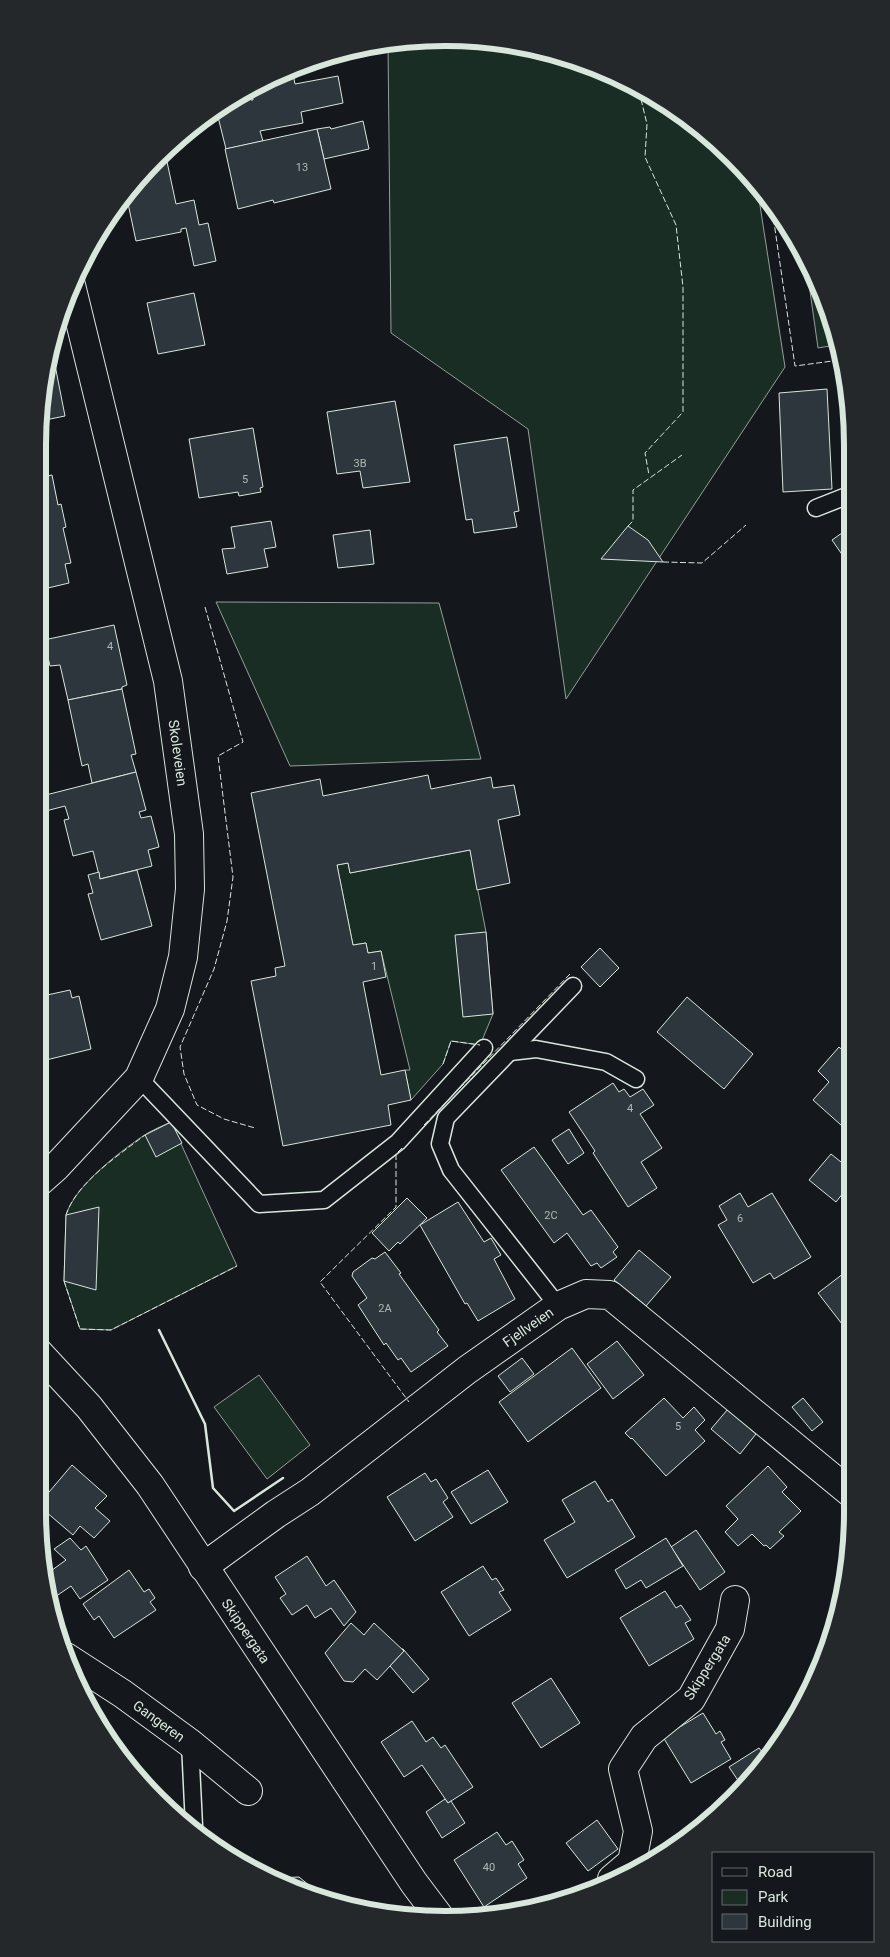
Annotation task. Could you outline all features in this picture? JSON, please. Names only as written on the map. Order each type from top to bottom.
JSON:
[{"type":"street","name":"Skoleveien","points":[[46,1176],[140,1078],[170,1009],[182,957],[190,889],[189,834],[168,681],[74,299]]},
{"type":"street","name":"Fjellveien","points":[[203,1567],[310,1492],[467,1370],[558,1306],[586,1294],[610,1295],[844,1487]]},
{"type":"street","name":"Skippergata","points":[[46,1361],[89,1407],[150,1485],[414,1883],[435,1911]]},
{"type":"street","name":"Skippergata","points":[[626,1867],[632,1862],[638,1831],[623,1769],[644,1737],[691,1698],[730,1629],[736,1600]]},
{"type":"street","name":"Gangeren","points":[[77,1664],[123,1694],[190,1743],[248,1792]]},
{"type":"lane","points":[[816,508],[844,497]]},
{"type":"lane","points":[[558,1306],[451,1170],[440,1144],[446,1118],[573,986]]},
{"type":"lane","points":[[140,1078],[259,1204],[324,1200],[398,1142],[484,1048]]},
{"type":"lane","points":[[510,1052],[536,1049],[606,1062],[636,1079]]},
{"type":"lane","points":[[190,1743],[194,1821]]},
{"type":"green space","points":[[445,46],[497,50],[548,60],[598,77],[621,87],[667,113],[708,145],[745,182],[759,200],[785,367],[566,699],[528,429],[391,333],[388,51]]},
{"type":"green space","points":[[809,282],[823,317],[831,346],[818,348]]},
{"type":"green space","points":[[216,602],[439,603],[481,759],[290,766]]},
{"type":"green space","points":[[470,850],[486,932],[493,1014],[480,1045],[451,1041],[443,1064],[411,1100],[405,1070],[410,1070],[381,951],[368,953],[366,943],[353,945],[337,865],[348,863],[350,873]]},
{"type":"green space","points":[[171,1122],[237,1266],[111,1330],[80,1329],[64,1281],[66,1215],[78,1193],[98,1171],[143,1136]]},
{"type":"green space","points":[[259,1375],[310,1445],[267,1479],[214,1407]]},
{"type":"building","points":[[293,76],[295,84],[338,76],[343,103],[301,112],[303,123],[260,131],[263,141],[226,149],[218,117],[250,97],[253,100],[252,96]]},
{"type":"building","points":[[363,121],[369,149],[324,159],[317,129],[330,127],[331,129]]},
{"type":"building","points":[[317,129],[331,189],[274,203],[273,200],[238,209],[225,149]]},
{"type":"building","points":[[167,160],[176,204],[194,200],[199,225],[208,223],[216,261],[194,266],[186,228],[181,229],[181,232],[136,241],[128,203]]},
{"type":"building","points":[[194,293],[205,345],[158,354],[147,303]]},
{"type":"building","points":[[54,365],[65,416],[47,420],[50,393]]},
{"type":"building","points":[[827,389],[832,489],[783,492],[779,393]]},
{"type":"building","points":[[395,401],[410,482],[363,488],[360,471],[337,474],[327,412]]},
{"type":"building","points":[[253,428],[263,487],[260,488],[261,492],[239,496],[238,492],[199,498],[189,439]]},
{"type":"building","points":[[507,437],[519,511],[514,512],[517,527],[474,533],[472,519],[466,520],[454,445]]},
{"type":"building","points":[[52,475],[58,505],[61,504],[66,527],[63,528],[71,563],[65,564],[69,583],[48,588],[46,580],[46,476]]},
{"type":"building","points":[[271,521],[276,547],[264,549],[268,567],[227,574],[222,549],[235,548],[231,527]]},
{"type":"building","points":[[628,526],[648,540],[663,562],[601,559]]},
{"type":"building","points":[[370,530],[374,564],[338,568],[333,535]]},
{"type":"building","points":[[844,532],[844,557],[832,540]]},
{"type":"building","points":[[114,625],[127,685],[122,687],[122,689],[68,700],[60,665],[50,666],[46,640]]},
{"type":"building","points":[[122,689],[136,754],[131,755],[136,772],[92,783],[88,764],[82,766],[68,700]]},
{"type":"building","points":[[136,772],[146,810],[139,812],[141,818],[151,816],[159,847],[148,850],[152,866],[100,879],[93,851],[73,856],[64,820],[69,819],[65,806],[46,811],[46,795]]},
{"type":"building","points":[[428,775],[431,789],[491,777],[493,788],[514,785],[520,815],[498,820],[510,883],[477,890],[470,850],[350,873],[348,863],[337,865],[353,945],[366,943],[368,953],[381,951],[386,977],[363,982],[381,1075],[405,1070],[411,1100],[388,1105],[391,1125],[283,1146],[251,981],[276,976],[275,968],[285,966],[251,793],[320,779],[323,796]]},
{"type":"building","points":[[137,870],[152,926],[101,940],[88,894],[93,893],[88,875],[99,872],[100,879]]},
{"type":"building","points":[[486,932],[493,1014],[463,1017],[455,935]]},
{"type":"building","points":[[600,948],[619,968],[600,987],[581,967]]},
{"type":"building","points":[[70,990],[72,998],[79,996],[91,1049],[46,1060],[46,995]]},
{"type":"building","points":[[687,997],[753,1054],[724,1089],[657,1032]]},
{"type":"building","points":[[839,1047],[844,1052],[844,1128],[813,1100],[829,1082],[818,1071]]},
{"type":"building","points":[[613,1083],[619,1092],[624,1089],[630,1097],[643,1089],[654,1105],[640,1114],[662,1148],[641,1162],[657,1188],[628,1207],[593,1153],[595,1151],[569,1112]]},
{"type":"building","points":[[171,1122],[182,1143],[156,1157],[145,1135]]},
{"type":"building","points":[[569,1129],[584,1153],[568,1164],[552,1140]]},
{"type":"building","points":[[534,1147],[583,1215],[591,1210],[618,1247],[613,1252],[617,1257],[601,1268],[597,1263],[591,1266],[567,1233],[554,1243],[501,1170]]},
{"type":"building","points":[[831,1154],[844,1164],[844,1192],[836,1202],[809,1180]]},
{"type":"building","points":[[740,1193],[748,1207],[772,1193],[811,1257],[774,1279],[770,1273],[753,1283],[718,1225],[727,1220],[719,1206]]},
{"type":"building","points":[[407,1198],[427,1218],[400,1244],[398,1242],[389,1251],[372,1233]]},
{"type":"building","points":[[458,1202],[484,1242],[491,1238],[501,1255],[494,1259],[515,1299],[478,1321],[467,1303],[465,1304],[420,1225]]},
{"type":"building","points":[[99,1207],[96,1290],[64,1281],[66,1215]]},
{"type":"building","points":[[639,1250],[671,1277],[646,1306],[614,1280]]},
{"type":"building","points":[[385,1252],[401,1273],[399,1274],[439,1330],[437,1332],[448,1346],[411,1372],[401,1358],[398,1360],[386,1343],[384,1345],[358,1305],[367,1298],[352,1276],[353,1272],[372,1258],[375,1259]]},
{"type":"building","points":[[844,1273],[844,1327],[818,1293]]},
{"type":"building","points":[[617,1341],[644,1375],[613,1399],[587,1364]]},
{"type":"building","points":[[572,1348],[601,1388],[528,1442],[499,1402]]},
{"type":"building","points":[[522,1358],[534,1374],[510,1392],[498,1376]]},
{"type":"building","points":[[664,1398],[683,1418],[694,1407],[705,1420],[695,1430],[705,1441],[666,1476],[632,1438],[625,1433]]},
{"type":"building","points":[[803,1398],[823,1422],[812,1431],[792,1407]]},
{"type":"building","points":[[728,1409],[756,1434],[740,1454],[711,1429]]},
{"type":"building","points":[[72,1465],[107,1496],[95,1508],[110,1521],[94,1538],[80,1526],[73,1535],[46,1512],[46,1496]]},
{"type":"building","points":[[768,1466],[787,1487],[782,1492],[801,1511],[779,1532],[784,1536],[770,1549],[766,1545],[764,1546],[752,1534],[738,1546],[725,1532],[738,1519],[726,1506]]},
{"type":"building","points":[[488,1470],[508,1502],[471,1524],[451,1492]]},
{"type":"building","points":[[425,1473],[431,1482],[436,1479],[448,1498],[443,1502],[453,1517],[415,1541],[387,1497]]},
{"type":"building","points":[[595,1481],[608,1502],[612,1499],[635,1537],[567,1578],[544,1540],[575,1522],[562,1500]]},
{"type":"building","points":[[696,1530],[725,1572],[700,1590],[671,1547]]},
{"type":"building","points":[[70,1538],[81,1550],[86,1546],[108,1580],[80,1599],[71,1586],[56,1597],[51,1571],[66,1560],[54,1549]]},
{"type":"building","points":[[666,1538],[683,1566],[646,1588],[641,1580],[626,1589],[615,1570]]},
{"type":"building","points":[[307,1556],[326,1586],[334,1580],[356,1612],[344,1626],[331,1608],[315,1618],[307,1605],[292,1615],[280,1598],[286,1594],[275,1577]]},
{"type":"building","points":[[483,1566],[492,1580],[496,1578],[504,1590],[499,1592],[511,1610],[469,1636],[441,1592]]},
{"type":"building","points":[[129,1570],[144,1592],[149,1589],[155,1598],[150,1602],[156,1610],[114,1638],[99,1616],[94,1620],[83,1604]]},
{"type":"building","points":[[665,1591],[676,1608],[681,1605],[691,1620],[685,1623],[694,1639],[649,1666],[620,1618]]},
{"type":"building","points":[[351,1623],[364,1635],[374,1623],[404,1651],[377,1680],[365,1669],[353,1682],[344,1681],[325,1653]]},
{"type":"building","points":[[403,1649],[429,1679],[413,1693],[390,1666],[404,1651]]},
{"type":"building","points":[[551,1678],[580,1723],[541,1748],[512,1703]]},
{"type":"building","points":[[703,1713],[716,1734],[720,1731],[725,1740],[721,1742],[731,1759],[691,1783],[663,1737]]},
{"type":"building","points":[[412,1721],[426,1742],[433,1737],[441,1748],[445,1745],[473,1787],[448,1803],[422,1765],[404,1777],[381,1742]]},
{"type":"building","points":[[759,1748],[763,1753],[739,1782],[729,1767]]},
{"type":"building","points":[[445,1799],[448,1803],[451,1801],[465,1823],[442,1838],[426,1812]]},
{"type":"building","points":[[597,1820],[618,1849],[588,1871],[566,1843]]},
{"type":"building","points":[[497,1832],[506,1845],[512,1841],[524,1860],[518,1864],[527,1878],[484,1907],[454,1860]]},
{"type":"building","points":[[299,1877],[313,1888],[286,1878]]},
{"type":"fence","points":[[641,98],[647,124],[645,157],[676,225],[683,287],[683,412],[645,453],[649,475]]},
{"type":"fence","points":[[773,218],[795,366],[834,361]]},
{"type":"fence","points":[[628,526],[633,521],[633,490],[682,455]]},
{"type":"fence","points":[[663,562],[702,563],[746,525]]},
{"type":"fence","points":[[205,607],[243,742],[218,756],[233,877],[227,921],[214,969],[180,1047],[184,1074],[197,1105],[224,1119],[255,1128]]},
{"type":"fence","points":[[424,1125],[570,974]]},
{"type":"fence","points":[[443,1064],[451,1041],[480,1045]]},
{"type":"fence","points":[[66,1215],[71,1203],[89,1181],[100,1170],[145,1135]]},
{"type":"fence","points":[[402,1148],[396,1154],[396,1207],[320,1282],[409,1402]]},
{"type":"fence","points":[[64,1281],[80,1329],[111,1330],[237,1266]]},
{"type":"wall","points":[[159,1330],[205,1424],[213,1488],[234,1511],[283,1478]]}]
